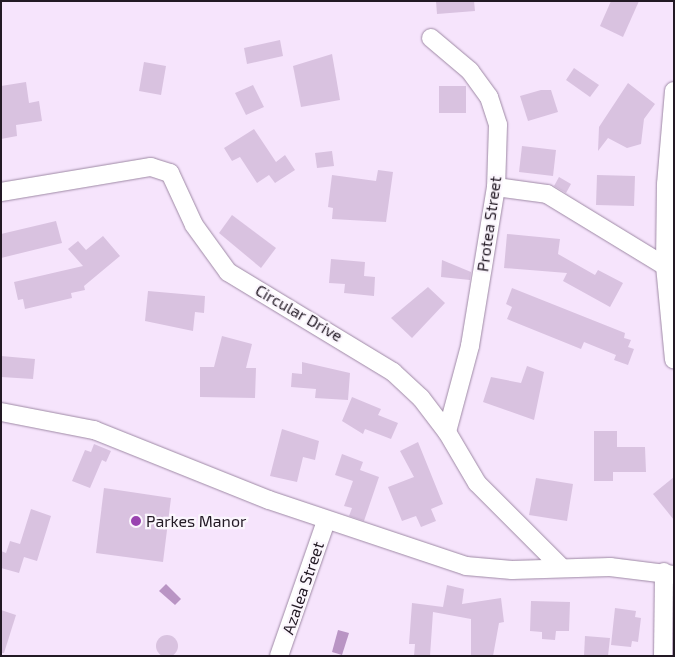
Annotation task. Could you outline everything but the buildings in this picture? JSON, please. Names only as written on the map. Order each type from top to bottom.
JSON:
[{"type":"street","name":"Protea Street","points":[[431,38],[470,71],[489,97],[498,125],[496,187],[470,346],[447,432]]},
{"type":"street","points":[[674,91],[666,184],[666,266],[674,360]]},
{"type":"street","name":"Circular Drive","points":[[1,192],[150,166],[170,173],[194,225],[228,272],[393,372],[421,398],[447,432],[477,483],[562,568]]},
{"type":"street","points":[[496,187],[547,194],[666,266]]},
{"type":"street","points":[[1,412],[94,430],[326,521],[466,566],[562,568],[669,574],[663,656]]},
{"type":"street","name":"Azalea Street","points":[[279,656],[326,521]]},
{"type":"shaded area","points":[[166,584],[181,599],[175,605],[159,591]]},
{"type":"shaded area","points":[[338,630],[349,633],[342,655],[332,652]]},
{"type":"place","name":"Parkes Manor","points":[[136,521]]}]
